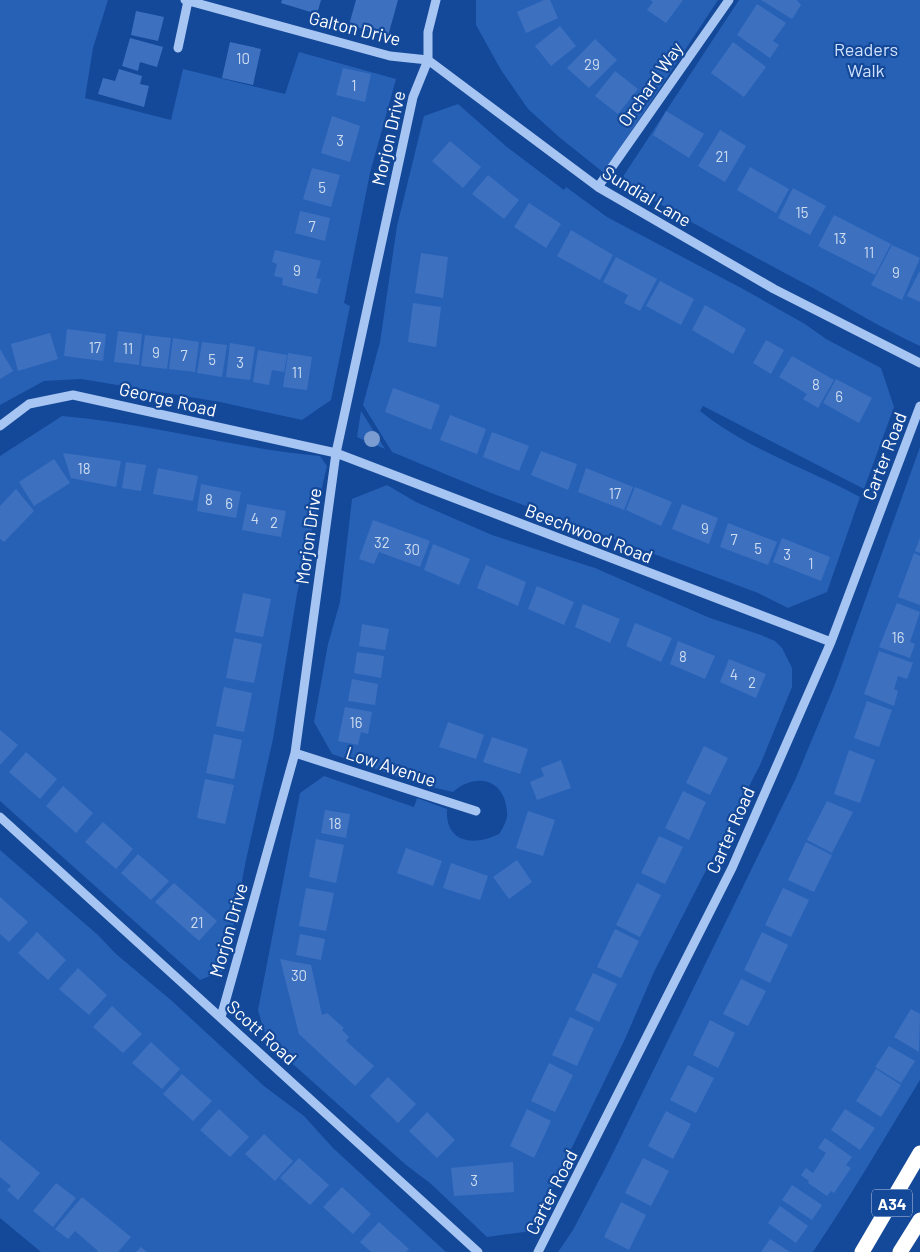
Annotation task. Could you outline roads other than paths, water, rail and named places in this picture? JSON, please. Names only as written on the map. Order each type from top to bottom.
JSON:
[{"type":"highway","name":"A34","points":[[862,1252],[920,1153]]},
{"type":"highway","name":"A34","points":[[900,1252],[920,1220]]},
{"type":"street","name":"Galton Drive","points":[[178,48],[186,0],[390,56],[428,60]]},
{"type":"street","points":[[428,60],[428,32],[436,0]]},
{"type":"street","name":"Orchard Way","points":[[598,187],[729,0]]},
{"type":"street","name":"Sundial Lane","points":[[428,60],[598,187],[774,289],[920,363]]},
{"type":"street","name":"Morjon Drive","points":[[221,1017],[295,753],[336,453],[413,96],[428,60]]},
{"type":"street","name":"George Road","points":[[0,426],[29,404],[74,395],[336,453]]},
{"type":"street","name":"Carter Road","points":[[538,1252],[732,868],[831,642],[920,406]]},
{"type":"street","name":"Beechwood Road","points":[[336,453],[831,642]]},
{"type":"street","name":"Low Avenue","points":[[295,753],[476,811]]},
{"type":"street","name":"Scott Road","points":[[0,817],[478,1252]]},
{"type":"park label","name":"Readers Walk","points":[[866,59]]}]
